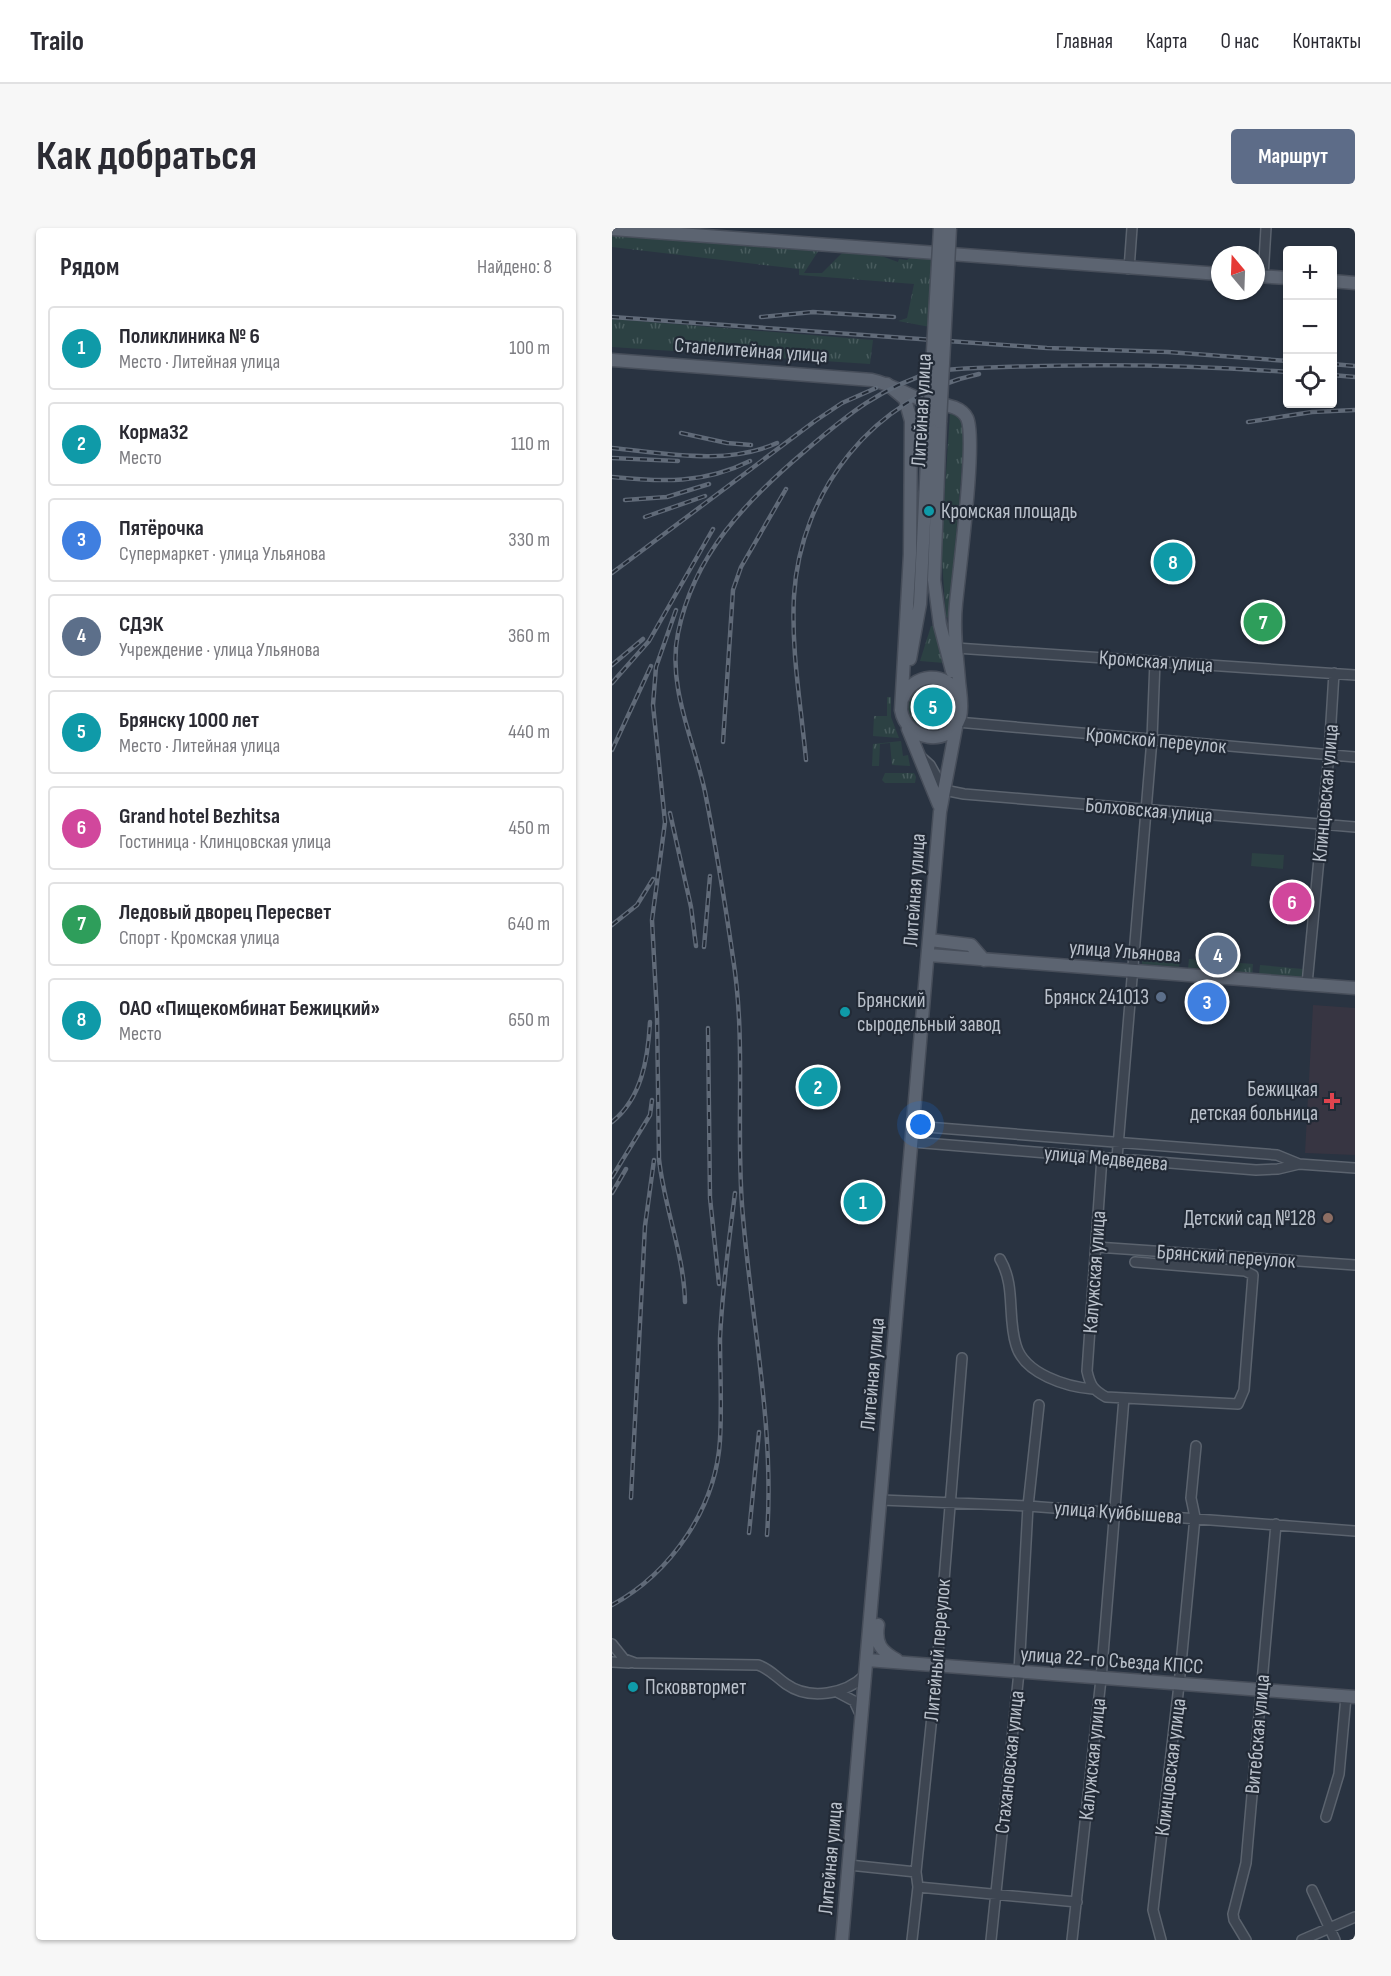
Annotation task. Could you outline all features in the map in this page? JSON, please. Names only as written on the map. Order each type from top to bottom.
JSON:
[{"type":"main road","name":"Литейная улица","points":[[940,228],[934,421],[933,561],[935,600],[960,698]]},
{"type":"main road","name":"Литейная улица","points":[[902,699],[920,604],[950,228]]},
{"type":"main road","points":[[612,229],[1211,274]]},
{"type":"main road","points":[[1265,277],[1283,278]]},
{"type":"main road","points":[[1337,281],[1355,283]]},
{"type":"main road","name":"Сталелитейная улица","points":[[612,360],[856,378],[887,384],[932,403],[959,410],[965,415],[969,426],[955,620],[960,698]]},
{"type":"main road","points":[[887,384],[905,399],[910,414],[910,554],[902,699],[902,716],[907,726],[917,734],[930,737],[949,732],[957,722],[961,711],[960,698],[946,681],[931,677],[916,681],[902,699]]},
{"type":"main road","points":[[910,414],[932,403]]},
{"type":"main road","name":"Литейная улица","points":[[842,1940],[940,812],[957,722]]},
{"type":"main road","name":"Литейная улица","points":[[907,726],[935,791],[940,812]]},
{"type":"main road","points":[[930,940],[971,945],[984,960]]},
{"type":"main road","name":"улица Ульянова","points":[[929,955],[1355,988]]},
{"type":"main road","points":[[871,1613],[878,1623],[876,1636],[880,1649],[900,1663]]},
{"type":"main road","name":"улица 22-го Съезда КПСС","points":[[867,1660],[1351,1697]]},
{"type":"street","points":[[1129,269],[1132,228]]},
{"type":"street","points":[[1264,246],[1266,228]]},
{"type":"street","name":"Кромская улица","points":[[956,648],[1355,675]]},
{"type":"street","points":[[1117,1158],[1152,739],[1155,661]]},
{"type":"street","name":"Клинцовская улица","points":[[1307,984],[1323,824],[1334,673]]},
{"type":"street","name":"Кромской переулок","points":[[957,722],[1355,757]]},
{"type":"street","points":[[920,756],[930,765],[944,790]]},
{"type":"street","name":"Болховская улица","points":[[944,790],[1146,810],[1355,827]]},
{"type":"street","name":"улица Медведева","points":[[914,1126],[1277,1155],[1299,1164]]},
{"type":"street","name":"улица Медведева","points":[[912,1142],[1256,1170],[1278,1169],[1299,1164],[1355,1168]]},
{"type":"street","name":"Калужская улица","points":[[1102,1157],[1087,1371],[1093,1389],[1106,1397],[1238,1404],[1244,1390],[1252,1275],[1245,1271],[1135,1262]]},
{"type":"street","name":"Брянский переулок","points":[[1096,1247],[1355,1264]]},
{"type":"street","points":[[1000,1259],[1009,1274],[1017,1349],[1046,1377],[1093,1389]]},
{"type":"street","name":"Литейный переулок","points":[[912,1940],[918,1887],[916,1872],[937,1667],[962,1358]]},
{"type":"street","name":"Калужская улица","points":[[1072,1940],[1101,1679],[1124,1398]]},
{"type":"street","name":"Стахановская улица","points":[[991,1940],[1019,1672],[1028,1506],[1039,1405]]},
{"type":"street","name":"Клинцовская улица","points":[[1161,1940],[1153,1910],[1179,1685],[1195,1517],[1191,1498],[1196,1446]]},
{"type":"street","name":"улица Куйбышева","points":[[881,1500],[1028,1506],[1355,1531]]},
{"type":"street","name":"Витебская улица","points":[[1246,1940],[1233,1914],[1246,1863],[1276,1524]]},
{"type":"street","points":[[612,1644],[624,1659],[635,1663]]},
{"type":"street","points":[[612,1662],[758,1665],[771,1671],[794,1688],[803,1691],[837,1692],[856,1684],[866,1675]]},
{"type":"street","points":[[837,1692],[854,1701],[861,1717]]},
{"type":"street","points":[[1326,1817],[1339,1774],[1351,1697]]},
{"type":"street","points":[[849,1865],[916,1872]]},
{"type":"street","points":[[918,1887],[1077,1902]]},
{"type":"street","points":[[1312,1890],[1335,1940]]},
{"type":"street","points":[[1302,1940],[1355,1917]]},
{"type":"shaded area","name":"Бежицкая детская больница","points":[[1313,1005],[1355,1008],[1355,1155],[1305,1153]]},
{"type":"green space","points":[[612,235],[819,250],[804,273],[822,273],[844,251],[873,253],[898,262],[899,259],[907,260],[912,256],[934,258],[930,327],[898,321],[907,318],[914,284],[799,275],[799,269],[612,247]]},
{"type":"green space","points":[[612,319],[873,340],[870,364],[612,347]]},
{"type":"green space","points":[[950,413],[962,419],[965,429],[949,618],[946,617],[941,548]]},
{"type":"green space","points":[[931,626],[933,626],[944,663],[920,661]]},
{"type":"green space","points":[[931,682],[948,689],[955,706],[948,723],[931,730],[914,723],[907,706],[914,689]]},
{"type":"green space","points":[[887,697],[891,697],[891,717],[899,738],[873,736],[874,716],[887,716]]},
{"type":"green space","points":[[901,741],[903,756],[908,755],[910,766],[892,765],[890,743],[880,744],[879,766],[872,766],[873,744]]},
{"type":"green space","points":[[885,773],[914,773],[915,783],[885,783],[882,780]]},
{"type":"green space","points":[[1252,853],[1284,855],[1283,869],[1251,866]]},
{"type":"green space","points":[[1142,955],[1180,958],[1179,967],[1142,964]]},
{"type":"green space","points":[[1189,959],[1253,964],[1252,974],[1188,969]]},
{"type":"green space","points":[[1260,965],[1303,969],[1301,978],[1259,974]]},
{"type":"railway","points":[[761,317],[813,312],[894,317]]},
{"type":"railway","points":[[612,317],[1047,348],[1168,352],[1283,361]]},
{"type":"railway","points":[[1337,364],[1355,366]]},
{"type":"railway","points":[[928,372],[956,369],[1104,365],[1283,372]]},
{"type":"railway","points":[[767,1535],[769,1494],[765,1411],[740,1174],[740,1050],[737,989],[724,896],[705,792],[679,693],[676,673],[678,633],[696,578],[710,554],[725,531],[763,489],[821,438],[866,403],[898,385],[936,371]]},
{"type":"railway","points":[[806,760],[793,616],[799,557],[811,520],[827,485],[849,454],[876,426],[907,403],[941,386],[979,374]]},
{"type":"railway","points":[[1337,375],[1355,377]]},
{"type":"railway","points":[[612,573],[815,421],[842,403],[876,388]]},
{"type":"railway","points":[[1248,422],[1312,412],[1355,410]]},
{"type":"railway","points":[[681,433],[727,443],[751,445]]},
{"type":"railway","points":[[612,448],[674,455],[716,456],[757,450],[777,443]]},
{"type":"railway","points":[[612,458],[678,461]]},
{"type":"railway","points":[[612,477],[682,480],[716,474],[750,461]]},
{"type":"railway","points":[[625,500],[667,497],[709,484]]},
{"type":"railway","points":[[723,742],[733,590],[741,567],[786,489]]},
{"type":"railway","points":[[645,517],[705,496]]},
{"type":"railway","points":[[612,683],[649,641],[713,529]]},
{"type":"railway","points":[[676,610],[656,667],[653,705],[665,822],[652,920],[657,1015],[659,1159],[678,1248],[685,1302]]},
{"type":"railway","points":[[612,665],[643,639]]},
{"type":"railway","points":[[612,750],[651,666]]},
{"type":"railway","points":[[670,813],[691,907],[696,946]]},
{"type":"railway","points":[[704,947],[710,876]]},
{"type":"railway","points":[[612,925],[637,905],[653,879]]},
{"type":"railway","points":[[612,1122],[630,1101],[642,1076],[650,1022]]},
{"type":"railway","points":[[708,1028],[710,1198],[719,1284]]},
{"type":"railway","points":[[612,1177],[650,1115],[652,1100]]},
{"type":"railway","points":[[631,1498],[645,1226],[654,1160]]},
{"type":"railway","points":[[612,1193],[626,1169]]},
{"type":"railway","points":[[612,1605],[633,1592],[671,1557],[700,1514],[710,1490],[717,1465],[720,1440],[721,1321],[735,1193]]},
{"type":"railway","points":[[749,1533],[759,1432]]},
{"type":"place","name":"Кромская площадь","points":[[929,511]]},
{"type":"place","name":"ОАО «Пищекомбинат Бежицкий»","points":[[1173,562]]},
{"type":"place","name":"Ледовый дворец Пересвет","points":[[1263,622]]},
{"type":"place","name":"Брянску 1000 лет","points":[[933,707]]},
{"type":"place","name":"Grand hotel Bezhitsa","points":[[1292,902]]},
{"type":"place","name":"СДЭК","points":[[1218,955]]},
{"type":"place","name":"Брянск 241013","points":[[1161,997]]},
{"type":"place","name":"Пятёрочка","points":[[1207,1002]]},
{"type":"place","name":"Брянский сыродельный завод","points":[[845,1012]]},
{"type":"place","name":"Корма32","points":[[818,1087]]},
{"type":"place","name":"Бежицкая детская больница","points":[[1332,1101]]},
{"type":"place","name":"Поликлиника № 6","points":[[863,1202]]},
{"type":"place","name":"Детский сад №128","points":[[1328,1218]]},
{"type":"place","name":"Псковвтормет","points":[[633,1687]]}]
